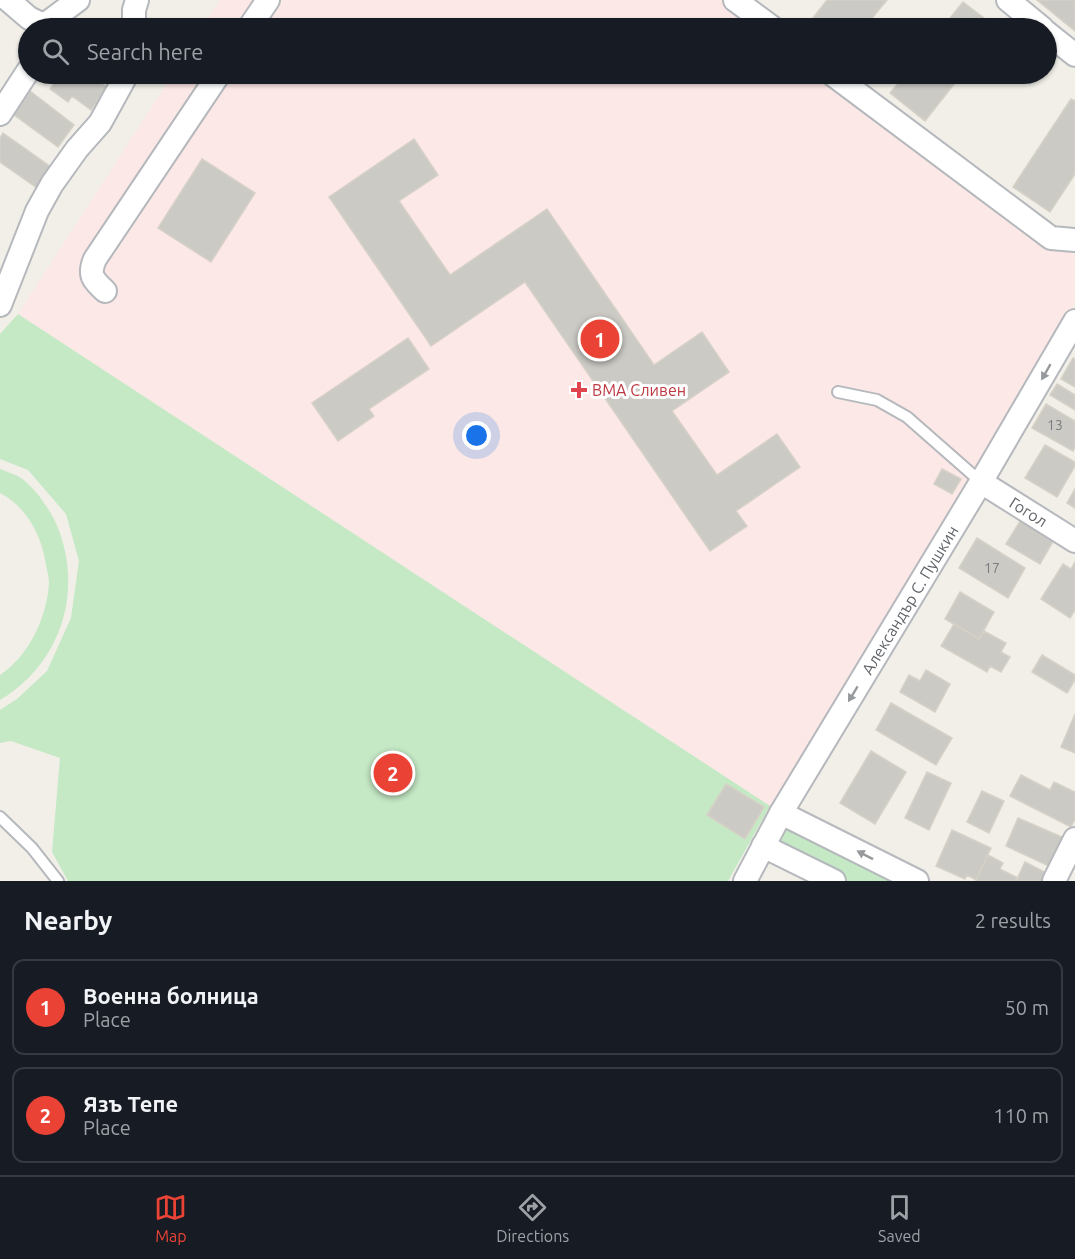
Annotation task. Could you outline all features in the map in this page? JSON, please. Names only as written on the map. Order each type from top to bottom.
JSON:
[{"type":"street","points":[[8,0],[29,18]]},
{"type":"street","points":[[57,18],[78,0]]},
{"type":"street","points":[[134,18],[137,0]]},
{"type":"street","points":[[256,18],[268,0]]},
{"type":"street","points":[[735,0],[759,18]]},
{"type":"street","points":[[1008,0],[1030,18]]},
{"type":"street","points":[[1057,41],[1075,56]]},
{"type":"street","points":[[0,114],[20,84]]},
{"type":"street","points":[[0,305],[37,211],[52,184],[77,149],[100,123],[121,84]]},
{"type":"street","points":[[105,291],[92,277],[91,268],[95,259],[212,84]]},
{"type":"street","points":[[845,84],[1051,238],[1075,240]]},
{"type":"street","name":"Александър С. Пушкин","points":[[745,881],[781,813],[981,482],[1075,321]]},
{"type":"street","name":"Гогол","points":[[981,482],[1075,541]]},
{"type":"street","points":[[781,813],[917,881]]},
{"type":"street","points":[[763,846],[834,881]]},
{"type":"street","points":[[1054,881],[1072,851]]},
{"type":"lane","points":[[838,392],[876,400],[907,417],[981,482]]},
{"type":"lane","points":[[0,818],[32,848],[58,881]]},
{"type":"shaded area","points":[[220,0],[725,0],[750,18],[208,18]]},
{"type":"shaded area","name":"ВМА Сливен","points":[[167,84],[840,84],[1075,255],[1075,303],[981,466],[770,806],[18,314]]},
{"type":"green space","points":[[18,314],[770,806],[728,881],[68,881],[52,852],[60,758],[11,741],[0,743],[0,710],[17,699],[47,671],[71,618],[79,561],[66,514],[28,470],[0,459],[0,334]]},
{"type":"green space","points":[[0,469],[21,478],[45,504],[55,521],[64,546],[68,571],[67,597],[62,621],[53,644],[22,684],[0,700],[0,675],[20,657],[35,635],[45,609],[49,583],[41,543],[32,523],[18,506],[0,493]]},
{"type":"green space","points":[[781,813],[917,881],[834,881],[763,846]]},
{"type":"building","points":[[827,0],[887,0],[872,18],[813,18]]},
{"type":"building","points":[[1037,0],[1075,0],[1075,31]]},
{"type":"building","points":[[963,2],[984,18],[950,18]]},
{"type":"building","points":[[53,84],[102,84],[107,87],[91,110],[72,96],[68,102],[50,89]]},
{"type":"building","points":[[898,84],[954,84],[925,121],[890,93]]},
{"type":"building","points":[[30,91],[74,125],[58,147],[13,114]]},
{"type":"building","points":[[1071,99],[1075,101],[1075,174],[1050,212],[1013,187]]},
{"type":"building","points":[[3,133],[51,167],[37,188],[0,162],[0,138]]},
{"type":"building","points":[[414,139],[438,175],[399,201],[450,275],[547,209],[654,365],[702,332],[729,372],[672,411],[717,475],[777,434],[800,467],[736,511],[747,526],[710,551],[525,282],[431,346],[329,197]]},
{"type":"building","points":[[202,159],[255,193],[211,262],[158,228]]},
{"type":"building","points":[[408,338],[429,369],[369,409],[374,416],[338,441],[312,403]]},
{"type":"building","points":[[1073,358],[1075,359],[1075,387],[1061,379]]},
{"type":"building","points":[[1057,384],[1075,395],[1075,410],[1050,395]]},
{"type":"building","points":[[1046,404],[1075,421],[1073,451],[1032,428]]},
{"type":"building","points":[[1045,445],[1075,462],[1075,466],[1057,497],[1025,478]]},
{"type":"building","points":[[942,469],[961,479],[952,494],[934,484]]},
{"type":"building","points":[[1075,489],[1075,508],[1067,503]]},
{"type":"building","points":[[1025,513],[1058,533],[1040,564],[1006,544]]},
{"type":"building","points":[[977,538],[1025,568],[1008,598],[959,568]]},
{"type":"building","points":[[1075,562],[1075,610],[1070,618],[1041,599],[1063,564],[1071,569]]},
{"type":"building","points":[[960,592],[994,612],[979,639],[945,619]]},
{"type":"building","points":[[954,624],[979,639],[984,631],[1006,643],[1001,652],[1010,657],[1001,672],[990,666],[987,672],[941,646]]},
{"type":"building","points":[[1042,655],[1075,675],[1075,680],[1067,693],[1032,672]]},
{"type":"building","points":[[926,670],[950,684],[935,712],[900,692],[909,675],[920,681]]},
{"type":"building","points":[[891,703],[952,738],[936,765],[876,730]]},
{"type":"building","points":[[1075,714],[1075,753],[1061,747]]},
{"type":"building","points":[[871,751],[906,772],[875,824],[840,803]]},
{"type":"building","points":[[927,772],[951,783],[929,830],[905,818]]},
{"type":"building","points":[[1021,775],[1050,790],[1054,782],[1075,792],[1075,819],[1071,827],[1010,796]]},
{"type":"building","points":[[726,784],[764,807],[745,839],[707,815]]},
{"type":"building","points":[[982,791],[1004,801],[989,833],[967,822]]},
{"type":"building","points":[[1018,818],[1064,838],[1051,867],[1006,846]]},
{"type":"building","points":[[952,830],[991,848],[976,880],[967,875],[965,879],[936,866]]},
{"type":"building","points":[[988,855],[1003,863],[1000,869],[1018,878],[1016,881],[976,880]]},
{"type":"building","points":[[1025,862],[1052,876],[1050,881],[1016,881]]},
{"type":"place","name":"Военна болница","points":[[600,339]]},
{"type":"place","name":"ВМА Сливен","points":[[579,390]]},
{"type":"place","name":"Язъ Тепе","points":[[393,773]]}]
